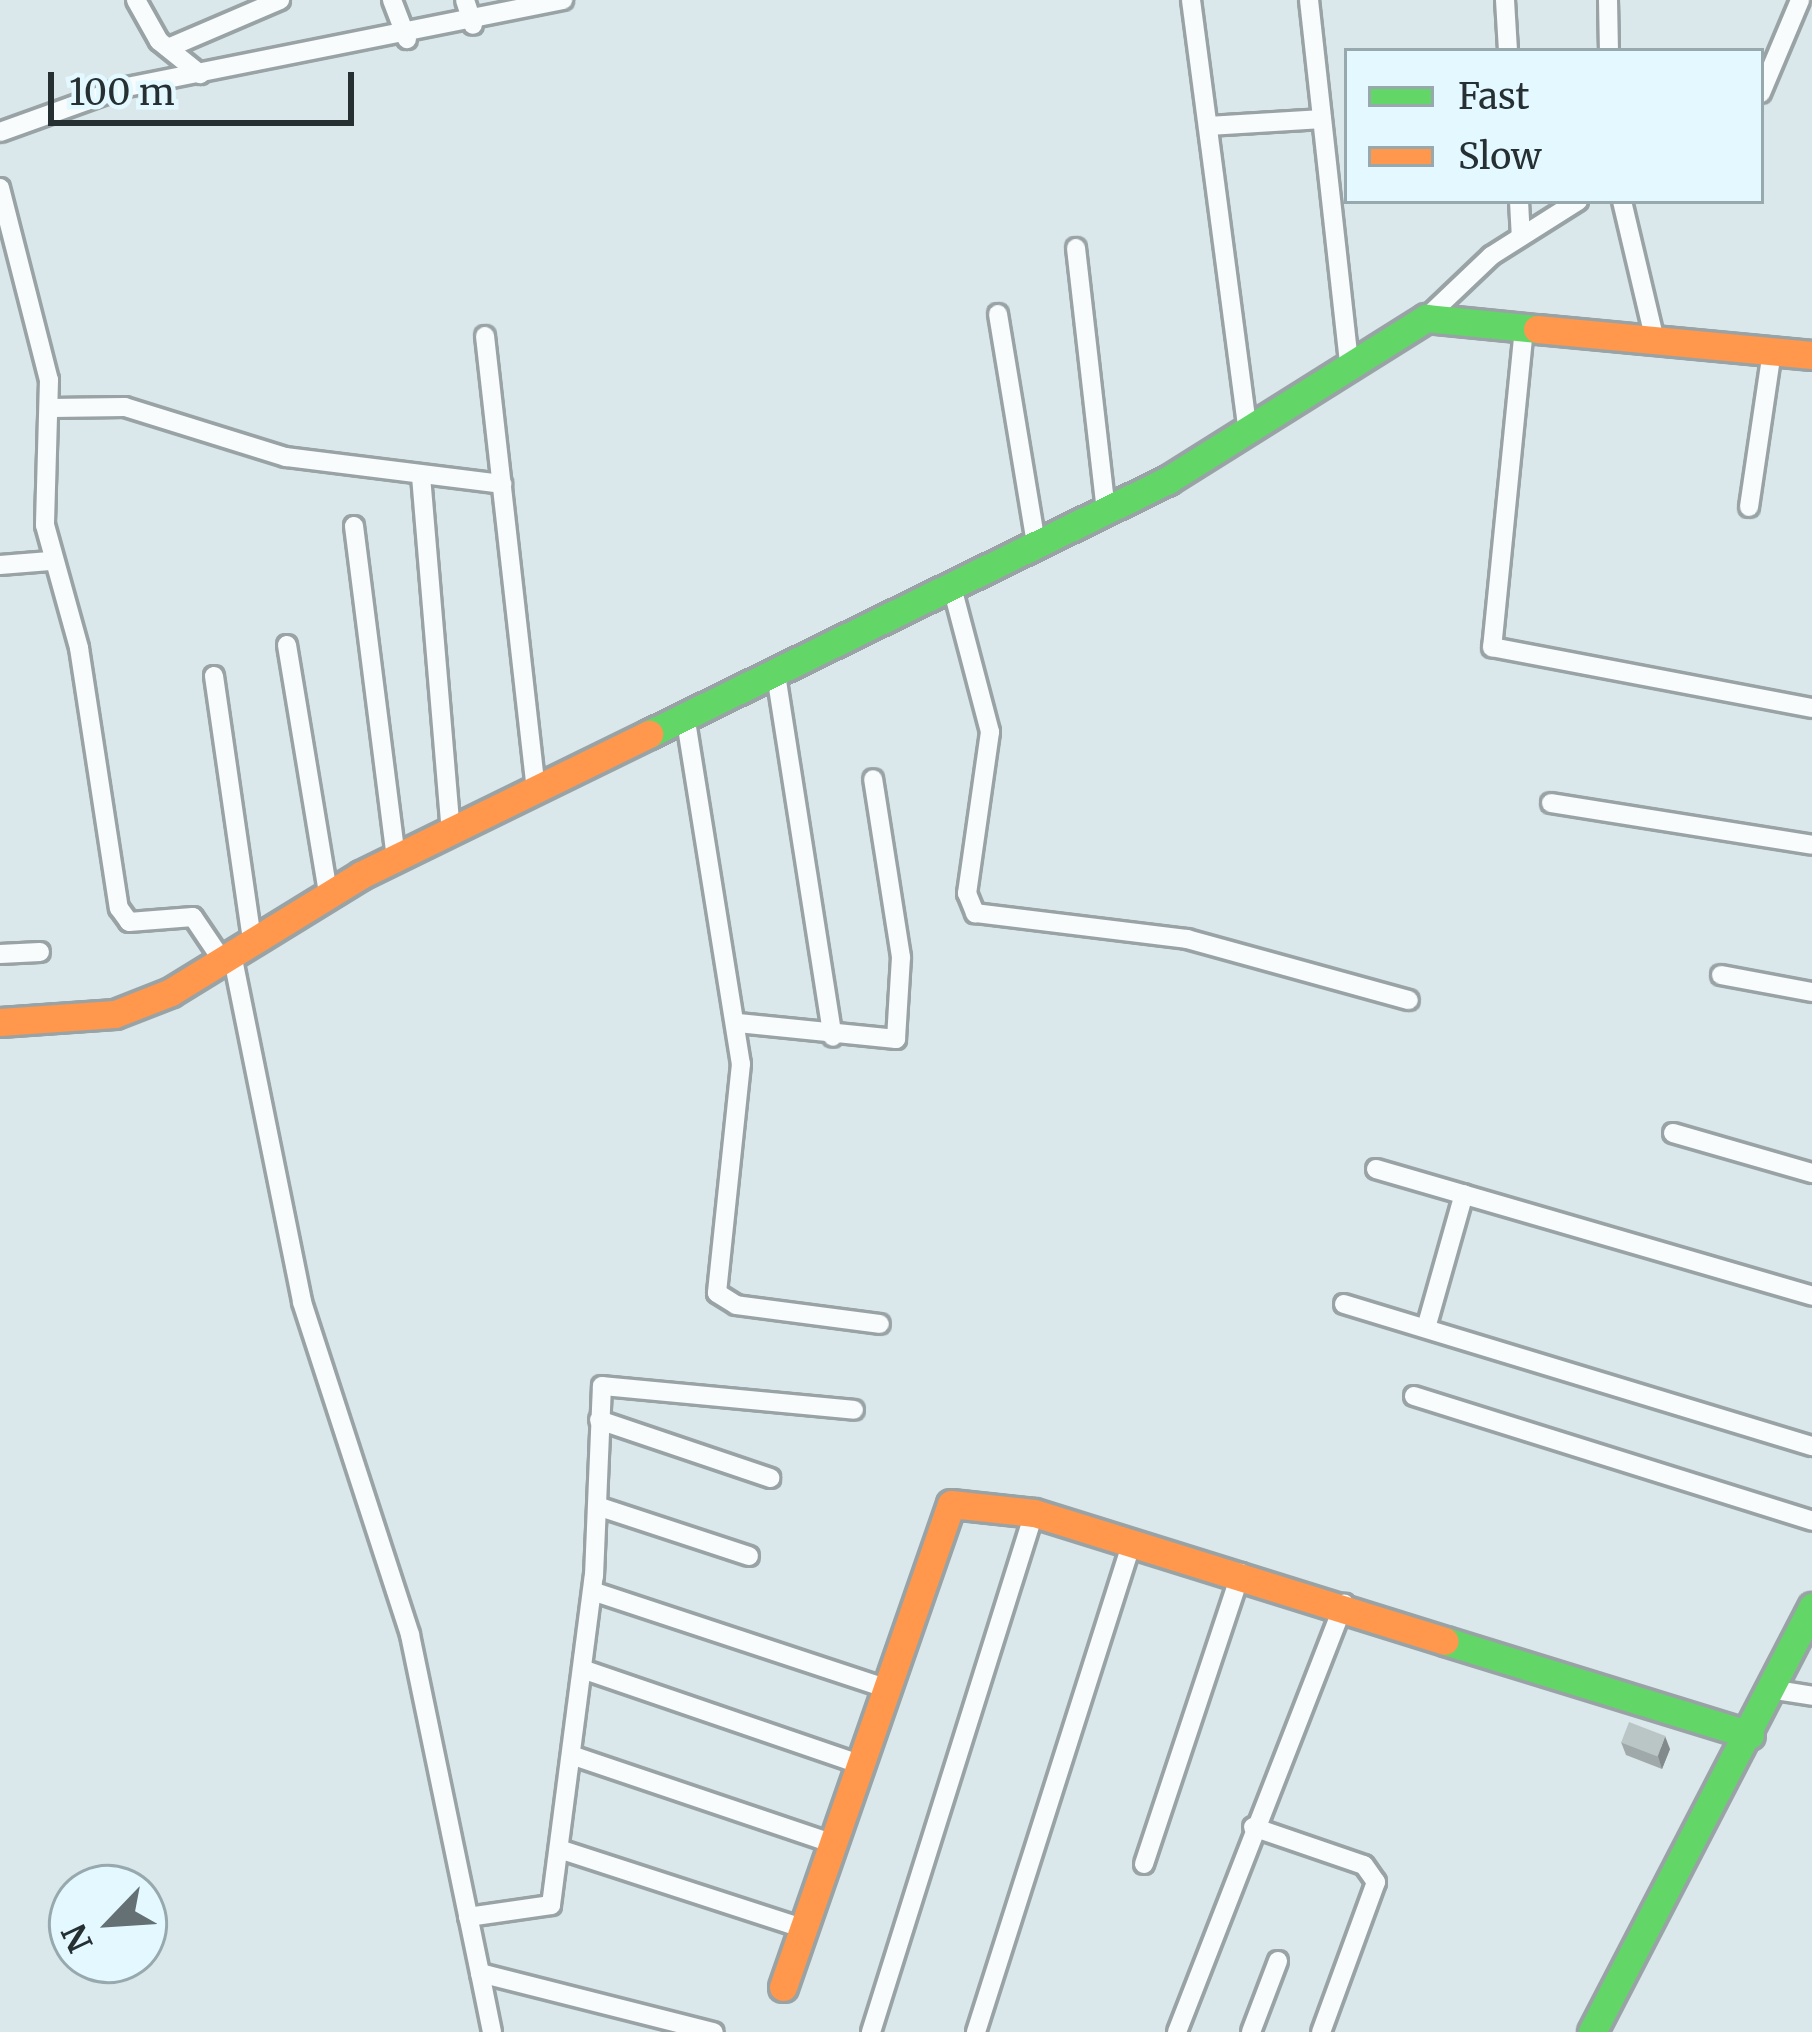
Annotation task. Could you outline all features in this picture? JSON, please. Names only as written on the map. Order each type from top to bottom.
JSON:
[{"type":"street","points":[[136,0],[168,49],[200,74]]},
{"type":"street","points":[[168,49],[280,0]]},
{"type":"street","points":[[392,0],[406,39]]},
{"type":"street","points":[[464,0],[473,26]]},
{"type":"street","points":[[0,132],[200,74],[473,26],[563,0]]},
{"type":"street","points":[[1191,0],[1248,430]]},
{"type":"street","points":[[1309,0],[1349,364]]},
{"type":"street","points":[[1505,0],[1508,48]]},
{"type":"street","points":[[1608,0],[1609,48]]},
{"type":"street","points":[[1764,86],[1801,0]]},
{"type":"street","points":[[1209,126],[1322,119]]},
{"type":"street","points":[[0,188],[51,408],[50,561],[79,648],[122,918],[193,917],[235,951]]},
{"type":"street","points":[[1519,204],[1521,235]]},
{"type":"street","points":[[0,1022],[115,1014],[235,951],[328,893],[685,715],[777,681],[1036,543],[1106,512],[1426,318],[1521,235],[1573,204]]},
{"type":"street","points":[[1623,204],[1655,340]]},
{"type":"street","points":[[1076,248],[1106,512]]},
{"type":"street","points":[[998,314],[1036,543]]},
{"type":"street","points":[[1426,318],[1812,355]]},
{"type":"street","points":[[1524,328],[1492,647],[1812,708]]},
{"type":"street","points":[[485,336],[536,792]]},
{"type":"street","points":[[1749,507],[1772,351]]},
{"type":"street","points":[[51,408],[151,412],[286,458],[502,484]]},
{"type":"street","points":[[422,476],[451,831]]},
{"type":"street","points":[[354,526],[396,860]]},
{"type":"street","points":[[0,565],[50,561]]},
{"type":"street","points":[[952,587],[990,732],[968,893],[975,913],[1187,939],[1409,1000]]},
{"type":"street","points":[[287,645],[328,893]]},
{"type":"street","points":[[214,676],[235,951],[302,1302],[410,1635],[492,2032]]},
{"type":"street","points":[[777,681],[833,1037]]},
{"type":"street","points":[[685,715],[738,1024],[717,1292],[736,1305],[880,1324]]},
{"type":"street","points":[[738,1024],[833,1037],[896,1039],[901,957],[873,779]]},
{"type":"street","points":[[1551,803],[1812,844]]},
{"type":"street","points":[[0,954],[40,952]]},
{"type":"street","points":[[1721,975],[1812,992]]},
{"type":"street","points":[[1673,1133],[1812,1173]]},
{"type":"street","points":[[1376,1169],[1812,1296]]},
{"type":"street","points":[[1426,1328],[1464,1194]]},
{"type":"street","points":[[1344,1304],[1812,1446]]},
{"type":"street","points":[[468,1917],[544,1911],[559,1850],[592,1591],[599,1420],[606,1382],[854,1410]]},
{"type":"street","points":[[1414,1396],[1812,1521]]},
{"type":"street","points":[[599,1420],[770,1478]]},
{"type":"street","points":[[597,1506],[748,1556]]},
{"type":"street","points":[[784,1987],[944,1510],[1034,1514],[1343,1603],[1750,1735]]},
{"type":"street","points":[[871,2032],[1034,1514]]},
{"type":"street","points":[[976,2032],[1132,1542]]},
{"type":"street","points":[[1144,1864],[1240,1574]]},
{"type":"street","points":[[592,1591],[885,1688]]},
{"type":"street","points":[[1177,2032],[1343,1603]]},
{"type":"street","points":[[1592,2032],[1776,1690],[1812,1607]]},
{"type":"street","points":[[582,1670],[859,1764]]},
{"type":"street","points":[[1776,1690],[1812,1696]]},
{"type":"street","points":[[571,1755],[831,1843]]},
{"type":"street","points":[[1253,1827],[1364,1865],[1376,1882],[1321,2032]]},
{"type":"street","points":[[559,1850],[802,1928]]},
{"type":"street","points":[[1251,2032],[1278,1961]]},
{"type":"street","points":[[479,1973],[714,2032]]},
{"type":"building","points":[[1629,1722],[1665,1736],[1658,1757],[1621,1743]]},
{"type":"traffic: fast","points":[[649,734],[1168,480],[1426,318],[1537,329]]},
{"type":"traffic: fast","points":[[1592,2032],[1812,1607]]},
{"type":"traffic: fast","points":[[1445,1641],[1750,1735]]},
{"type":"traffic: slow","points":[[1537,329],[1812,355]]},
{"type":"traffic: slow","points":[[0,1022],[115,1014],[171,992],[361,875],[649,734]]},
{"type":"traffic: slow","points":[[783,1987],[951,1504],[1034,1513],[1445,1641]]}]
